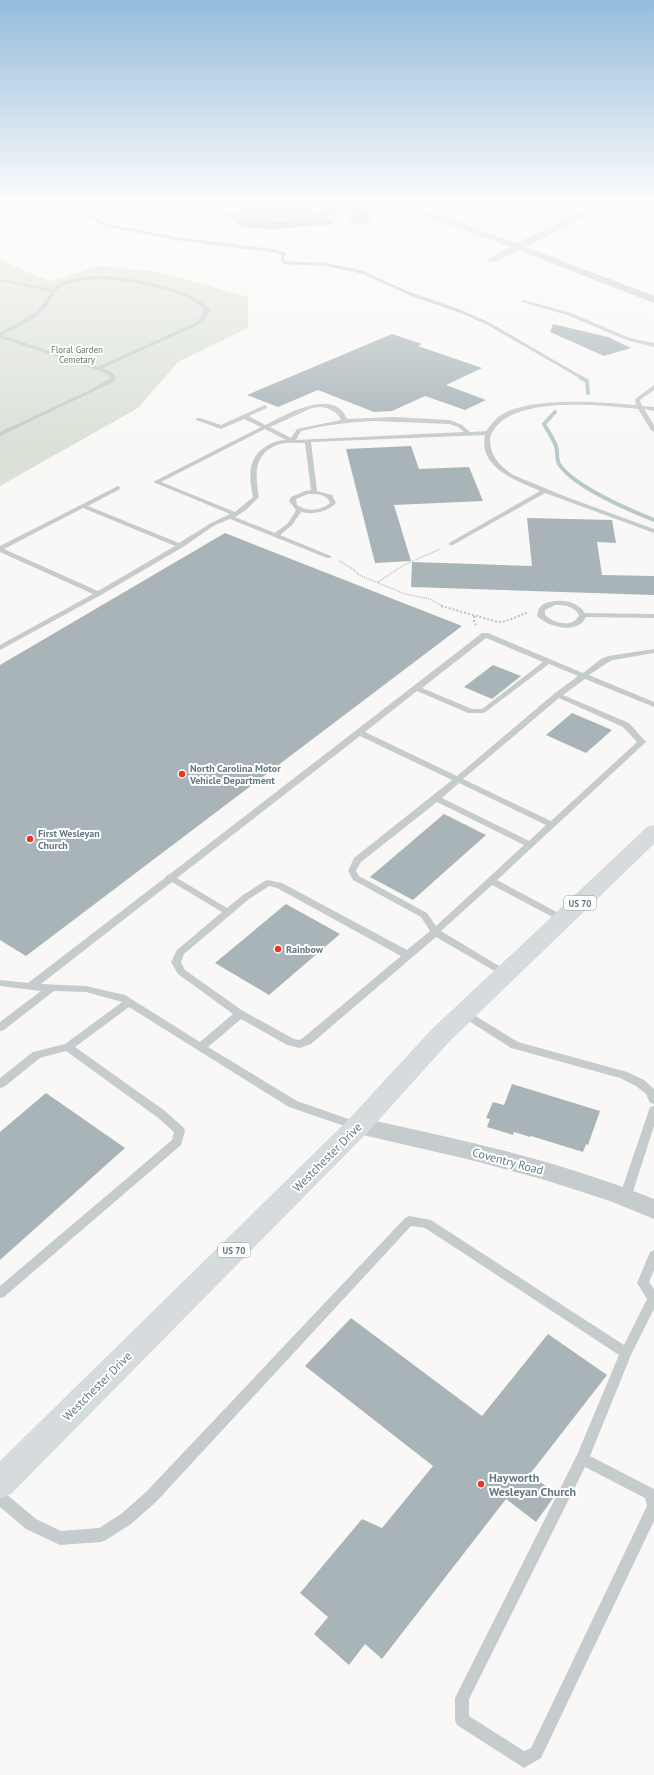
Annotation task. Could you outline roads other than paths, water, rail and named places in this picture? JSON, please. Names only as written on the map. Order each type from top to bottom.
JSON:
[{"type":"main road","name":"Westchester Drive","points":[[0,1483],[358,1126],[440,1036],[652,837]]},
{"type":"street","points":[[607,282],[654,300]]},
{"type":"street","name":"Coventry Road","points":[[358,1126],[519,1163],[654,1209]]},
{"type":"lane","points":[[9,282],[54,291]]},
{"type":"lane","points":[[0,335],[28,320],[42,308],[54,291],[73,282]]},
{"type":"lane","points":[[96,369],[196,324],[204,318],[206,309],[203,304],[191,297],[153,285],[136,282]]},
{"type":"lane","points":[[524,300],[569,314],[628,339],[654,345]]},
{"type":"lane","points":[[0,335],[112,375],[113,378],[111,381],[0,434]]},
{"type":"lane","points":[[654,387],[638,400],[640,407],[654,430]]},
{"type":"lane","points":[[654,409],[577,403],[536,405],[506,415],[491,425],[486,440],[489,453],[500,468],[518,479],[544,491],[654,531]]},
{"type":"lane","points":[[329,557],[156,482],[265,426],[315,405],[321,405],[339,412],[344,418],[344,421]]},
{"type":"lane","points":[[198,419],[221,427],[265,407]]},
{"type":"lane","points":[[244,416],[292,441]]},
{"type":"lane","points":[[292,441],[299,430],[330,422],[344,421],[450,422],[460,426],[468,433]]},
{"type":"lane","points":[[0,648],[99,594],[181,546],[219,521],[233,516],[248,506],[256,497],[253,469],[257,455],[268,446],[280,442],[308,440],[488,433]]},
{"type":"lane","points":[[308,440],[314,492]]},
{"type":"lane","points":[[0,550],[118,488]]},
{"type":"lane","points":[[451,544],[544,491]]},
{"type":"lane","points":[[314,492],[326,494],[331,497],[333,503],[320,511],[300,509],[293,504],[293,498],[302,494],[314,492]]},
{"type":"lane","points":[[83,506],[181,546]]},
{"type":"lane","points":[[276,535],[290,524],[300,509]]},
{"type":"lane","points":[[0,550],[99,594]]},
{"type":"lane","points":[[583,615],[582,618],[575,624],[563,625],[550,623],[541,616],[540,613],[545,606],[564,603],[577,608],[583,615],[654,616]]},
{"type":"lane","points":[[30,987],[484,635],[654,704]]},
{"type":"lane","points":[[506,974],[435,932],[424,915],[356,878],[352,871],[357,860],[436,798],[558,695],[596,666],[611,658],[654,651]]},
{"type":"lane","points":[[416,688],[471,711],[484,711],[548,661]]},
{"type":"lane","points":[[408,955],[279,886],[268,884],[246,897],[180,952],[176,962],[181,972],[240,1014],[291,1042],[300,1044],[308,1041],[435,932],[642,742],[626,725],[558,695]]},
{"type":"lane","points":[[359,732],[552,825]]},
{"type":"lane","points":[[436,798],[531,845]]},
{"type":"lane","points":[[170,877],[228,912]]},
{"type":"lane","points":[[491,881],[563,919]]},
{"type":"lane","points":[[0,983],[30,987],[86,989],[122,998],[293,1104],[358,1126]]},
{"type":"lane","points":[[0,1027],[52,988]]},
{"type":"lane","points":[[0,1084],[37,1055],[68,1047],[129,1002]]},
{"type":"lane","points":[[200,1047],[240,1014]]},
{"type":"lane","points":[[464,1014],[515,1045],[623,1075],[640,1083],[650,1091],[654,1100]]},
{"type":"lane","points":[[0,1293],[177,1142],[180,1131],[161,1114],[68,1047]]},
{"type":"lane","points":[[625,1198],[654,1110]]},
{"type":"lane","points":[[0,1498],[31,1524],[60,1538],[101,1535],[126,1519],[151,1497],[409,1221],[427,1223],[626,1353]]},
{"type":"lane","points":[[582,1459],[650,1494],[654,1507],[536,1752],[524,1760],[462,1720],[462,1698],[582,1459],[626,1353],[654,1299],[643,1282],[654,1255]]},
{"type":"waterway","points":[[384,282],[408,293],[462,312],[489,324],[582,378]]},
{"type":"waterway","points":[[580,377],[587,381],[588,393]]},
{"type":"waterway","points":[[555,412],[544,424],[556,446],[559,464],[566,472],[576,481],[589,489],[654,520]]},
{"type":"place","name":"North Carolina Motor Vehicle Department","points":[[182,774]]},
{"type":"place","name":"First Wesleyan Church","points":[[30,839]]},
{"type":"place","name":"Rainbow","points":[[278,949]]},
{"type":"place","name":"Hayworth Wesleyan Church","points":[[481,1484]]},
{"type":"park label","name":"Floral Garden Cemetary","points":[[77,354]]}]
